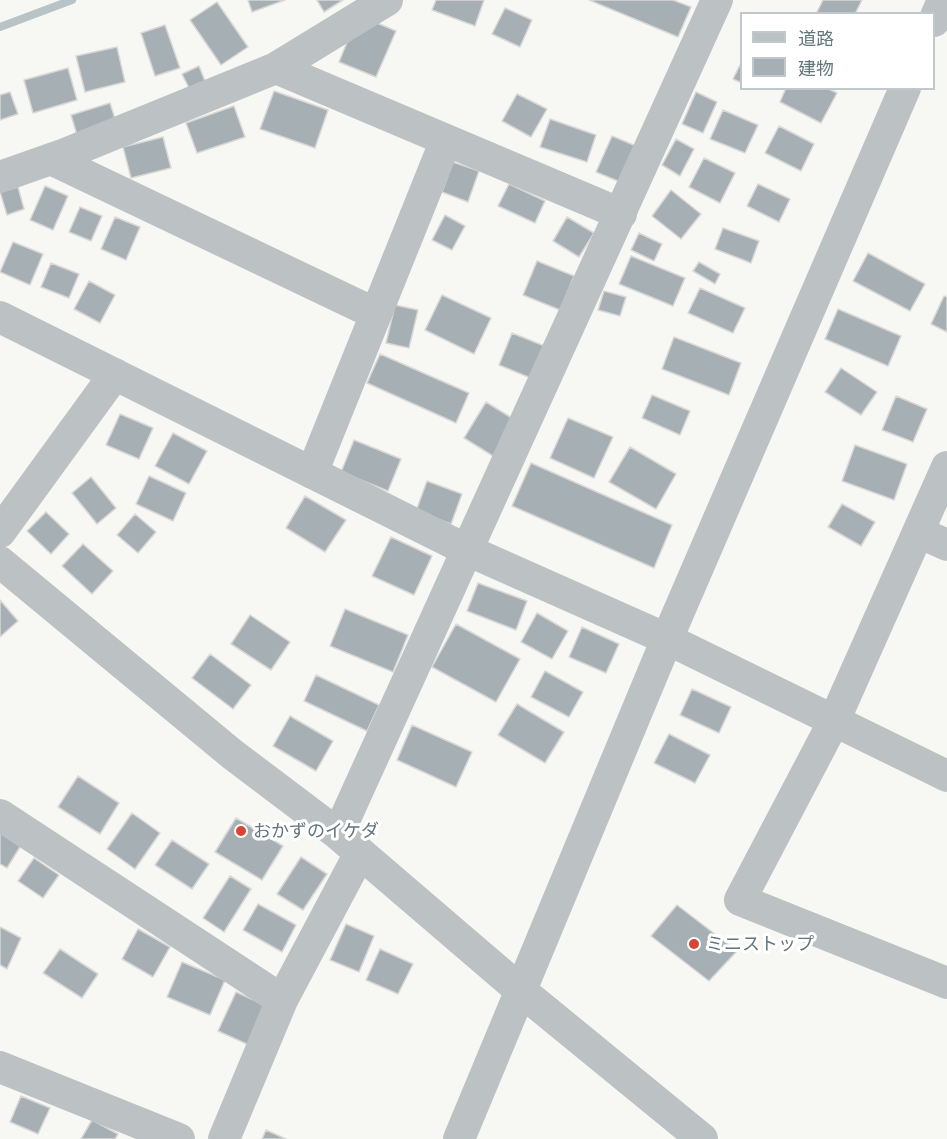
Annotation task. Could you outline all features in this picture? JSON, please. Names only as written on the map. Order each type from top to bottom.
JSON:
[{"type":"street","points":[[0,177],[51,159],[276,68],[387,0]]},
{"type":"street","points":[[224,1139],[349,844],[469,551],[717,0]]},
{"type":"street","points":[[935,17],[943,0]]},
{"type":"street","points":[[276,68],[621,214]]},
{"type":"street","points":[[459,1139],[667,639],[903,90]]},
{"type":"street","points":[[312,473],[446,140]]},
{"type":"street","points":[[51,159],[376,314]]},
{"type":"street","points":[[0,317],[469,551],[667,639],[947,776]]},
{"type":"street","points":[[0,532],[115,375]]},
{"type":"street","points":[[947,467],[834,721],[740,900],[947,983]]},
{"type":"street","points":[[918,532],[947,545]]},
{"type":"street","points":[[0,562],[232,754],[349,844],[520,990],[702,1139]]},
{"type":"street","points":[[0,815],[282,1000]]},
{"type":"street","points":[[0,1067],[179,1139]]},
{"type":"building","points":[[248,0],[285,0],[252,12]]},
{"type":"building","points":[[317,0],[343,0],[324,12]]},
{"type":"building","points":[[436,0],[484,0],[475,26],[432,10]]},
{"type":"building","points":[[589,0],[673,0],[691,7],[678,37]]},
{"type":"building","points":[[823,0],[862,0],[856,12],[817,12]]},
{"type":"building","points":[[217,2],[248,47],[221,65],[190,20]]},
{"type":"building","points":[[505,8],[532,20],[520,47],[492,34]]},
{"type":"building","points":[[358,15],[396,31],[376,77],[339,62]]},
{"type":"building","points":[[165,25],[180,68],[155,76],[141,33]]},
{"type":"building","points":[[117,47],[125,82],[85,92],[76,56]]},
{"type":"building","points":[[740,65],[740,82],[733,79]]},
{"type":"building","points":[[199,66],[205,81],[189,88],[182,74]]},
{"type":"building","points":[[68,68],[77,100],[33,113],[24,80]]},
{"type":"building","points":[[785,90],[831,90],[837,93],[821,123],[780,102]]},
{"type":"building","points":[[274,91],[328,110],[315,148],[260,129]]},
{"type":"building","points":[[10,92],[18,114],[0,120],[0,95]]},
{"type":"building","points":[[696,92],[717,102],[703,133],[682,124]]},
{"type":"building","points":[[517,94],[547,109],[531,137],[502,121]]},
{"type":"building","points":[[110,103],[116,122],[77,135],[71,115]]},
{"type":"building","points":[[234,106],[245,137],[197,153],[186,123]]},
{"type":"building","points":[[723,110],[758,125],[745,153],[710,139]]},
{"type":"building","points":[[550,119],[596,135],[587,162],[540,147]]},
{"type":"building","points":[[779,126],[814,144],[801,171],[765,153]]},
{"type":"building","points":[[612,136],[641,148],[625,184],[596,172]]},
{"type":"building","points":[[163,137],[171,168],[131,178],[123,147]]},
{"type":"building","points":[[676,139],[694,149],[680,176],[662,165]]},
{"type":"building","points":[[704,158],[735,173],[720,203],[689,187]]},
{"type":"building","points":[[453,162],[479,171],[468,202],[442,192]]},
{"type":"building","points":[[509,184],[545,201],[535,223],[498,206]]},
{"type":"building","points":[[758,184],[790,199],[779,222],[747,206]]},
{"type":"building","points":[[45,186],[68,196],[53,230],[30,220]]},
{"type":"building","points":[[18,187],[24,209],[7,215],[0,192]]},
{"type":"building","points":[[671,190],[701,214],[681,239],[652,216]]},
{"type":"building","points":[[80,207],[102,216],[91,241],[69,232]]},
{"type":"building","points":[[445,215],[465,226],[452,250],[432,240]]},
{"type":"building","points":[[115,217],[140,227],[126,260],[101,249]]},
{"type":"building","points":[[567,217],[594,233],[579,257],[553,241]]},
{"type":"building","points":[[723,228],[759,241],[751,263],[715,249]]},
{"type":"building","points":[[639,233],[662,244],[654,261],[631,250]]},
{"type":"building","points":[[13,242],[43,254],[30,285],[0,272]]},
{"type":"building","points":[[868,253],[925,284],[910,311],[853,281]]},
{"type":"building","points":[[631,256],[685,278],[673,306],[619,284]]},
{"type":"building","points":[[537,261],[574,276],[560,310],[523,295]]},
{"type":"building","points":[[699,262],[720,274],[715,284],[693,271]]},
{"type":"building","points":[[51,263],[79,274],[69,298],[41,287]]},
{"type":"building","points":[[89,281],[115,295],[100,323],[74,309]]},
{"type":"building","points":[[700,288],[745,308],[733,333],[688,313]]},
{"type":"building","points":[[604,291],[626,297],[620,316],[598,310]]},
{"type":"building","points":[[442,295],[491,318],[474,354],[425,330]]},
{"type":"building","points":[[944,296],[947,297],[947,332],[931,324]]},
{"type":"building","points":[[395,305],[418,310],[409,348],[386,343]]},
{"type":"building","points":[[838,309],[901,336],[888,366],[825,339]]},
{"type":"building","points":[[512,333],[547,347],[533,379],[499,365]]},
{"type":"building","points":[[674,337],[741,363],[729,395],[662,369]]},
{"type":"building","points":[[380,354],[469,393],[456,423],[367,383]]},
{"type":"building","points":[[841,368],[877,392],[861,415],[825,392]]},
{"type":"building","points":[[652,395],[690,411],[680,435],[642,418]]},
{"type":"building","points":[[896,396],[927,409],[913,442],[882,430]]},
{"type":"building","points":[[486,402],[515,420],[493,456],[464,438]]},
{"type":"building","points":[[120,414],[153,428],[139,459],[106,445]]},
{"type":"building","points":[[568,418],[613,437],[594,478],[550,458]]},
{"type":"building","points":[[173,433],[207,451],[189,484],[155,466]]},
{"type":"building","points":[[354,440],[401,459],[388,491],[341,472]]},
{"type":"building","points":[[855,445],[907,464],[894,500],[842,481]]},
{"type":"building","points":[[630,447],[676,474],[656,509],[609,482]]},
{"type":"building","points":[[531,463],[672,525],[654,568],[512,506]]},
{"type":"building","points":[[149,476],[186,493],[173,521],[136,504]]},
{"type":"building","points":[[91,477],[116,508],[97,524],[72,493]]},
{"type":"building","points":[[427,481],[462,494],[451,524],[416,511]]},
{"type":"building","points":[[305,496],[346,520],[325,552],[286,528]]},
{"type":"building","points":[[842,504],[875,522],[861,546],[828,527]]},
{"type":"building","points":[[46,512],[69,534],[51,554],[27,531]]},
{"type":"building","points":[[135,514],[156,532],[138,553],[117,535]]},
{"type":"building","points":[[391,537],[432,556],[414,595],[372,576]]},
{"type":"building","points":[[83,544],[113,571],[92,594],[62,566]]},
{"type":"building","points":[[478,583],[527,601],[516,630],[467,611]]},
{"type":"building","points":[[0,600],[18,621],[0,637]]},
{"type":"building","points":[[345,609],[408,635],[393,672],[330,646]]},
{"type":"building","points":[[537,613],[568,631],[552,659],[521,642]]},
{"type":"building","points":[[250,615],[290,642],[271,670],[231,644]]},
{"type":"building","points":[[456,624],[520,659],[496,702],[432,667]]},
{"type":"building","points":[[582,627],[619,644],[606,673],[569,657]]},
{"type":"building","points":[[210,654],[251,685],[233,709],[192,678]]},
{"type":"building","points":[[545,671],[583,692],[569,717],[531,697]]},
{"type":"building","points":[[316,675],[379,705],[367,731],[304,701]]},
{"type":"building","points":[[692,689],[731,707],[719,733],[680,715]]},
{"type":"building","points":[[517,704],[564,732],[545,763],[498,735]]},
{"type":"building","points":[[290,716],[333,741],[316,771],[273,746]]},
{"type":"building","points":[[412,725],[472,752],[456,787],[397,760]]},
{"type":"building","points":[[669,734],[710,755],[695,783],[654,763]]},
{"type":"building","points":[[78,776],[119,803],[100,834],[58,807]]},
{"type":"building","points":[[132,813],[160,833],[135,869],[107,849]]},
{"type":"building","points":[[236,818],[283,846],[262,880],[215,852]]},
{"type":"building","points":[[0,822],[28,834],[7,868],[0,864]]},
{"type":"building","points":[[172,840],[209,864],[192,889],[155,865]]},
{"type":"building","points":[[301,857],[327,874],[303,910],[277,894]]},
{"type":"building","points":[[34,858],[59,875],[43,898],[18,881]]},
{"type":"building","points":[[230,876],[251,889],[224,932],[203,918]]},
{"type":"building","points":[[258,904],[296,925],[282,952],[243,930]]},
{"type":"building","name":"ミニストップ","points":[[677,905],[737,951],[709,981],[651,936]]},
{"type":"building","points":[[346,924],[374,936],[359,972],[330,960]]},
{"type":"building","points":[[0,927],[21,938],[7,969],[0,965]]},
{"type":"building","points":[[138,929],[170,947],[153,977],[122,959]]},
{"type":"building","points":[[60,949],[98,974],[82,998],[43,973]]},
{"type":"building","points":[[380,949],[413,964],[398,994],[366,980]]},
{"type":"building","points":[[182,962],[225,980],[210,1015],[167,997]]},
{"type":"building","points":[[236,992],[267,1006],[249,1045],[218,1031]]},
{"type":"building","points":[[21,1096],[50,1108],[38,1134],[10,1122]]},
{"type":"building","points":[[92,1120],[118,1134],[115,1139],[81,1139]]},
{"type":"building","points":[[266,1130],[286,1139],[262,1139]]},
{"type":"waterway","points":[[0,27],[72,0]]},
{"type":"place","name":"おかずのイケダ","points":[[241,831]]},
{"type":"place","name":"ミニストップ","points":[[694,944]]}]
